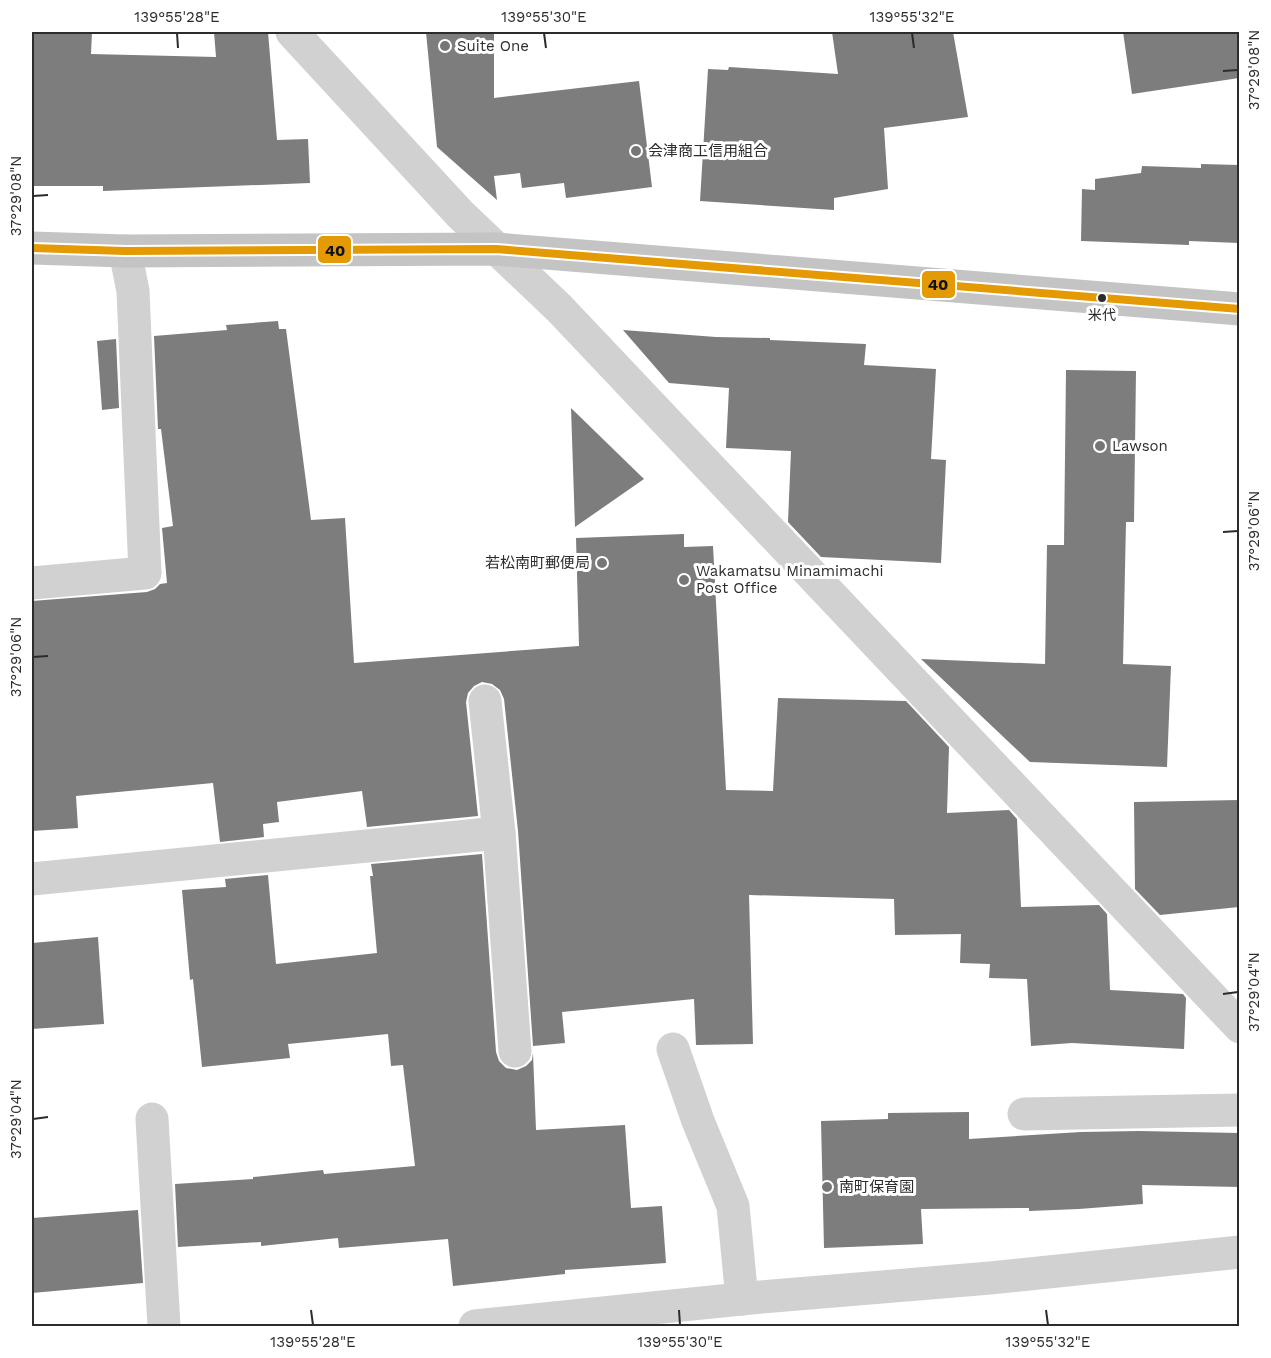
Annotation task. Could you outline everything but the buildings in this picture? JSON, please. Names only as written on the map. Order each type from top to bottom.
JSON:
[{"type":"main road","points":[[32,248],[125,251],[496,249],[1239,309]]},
{"type":"street","points":[[292,32],[460,214],[559,308],[1239,1027]]},
{"type":"street","points":[[32,582],[145,573],[134,291],[125,251]]},
{"type":"street","points":[[485,701],[499,833],[515,1051]]},
{"type":"street","points":[[32,879],[499,833]]},
{"type":"street","points":[[673,1049],[733,1206],[742,1299]]},
{"type":"street","points":[[1024,1114],[1239,1110]]},
{"type":"street","points":[[152,1119],[164,1326]]},
{"type":"street","points":[[475,1326],[742,1299],[990,1278],[1239,1252]]},
{"type":"transit line","name":"40","points":[[32,248],[125,251],[496,249],[1240,309]]},
{"type":"place","name":"Suite One","points":[[445,46]]},
{"type":"place","name":"会津商工信用組合","points":[[636,151]]},
{"type":"place","name":"米代","points":[[1102,298]]},
{"type":"place","name":"Lawson","points":[[1100,446]]},
{"type":"place","name":"若松南町郵便局","points":[[602,563]]},
{"type":"place","name":"Wakamatsu Minamimachi Post Office","points":[[684,580]]},
{"type":"place","name":"南町保育園","points":[[827,1187]]}]
